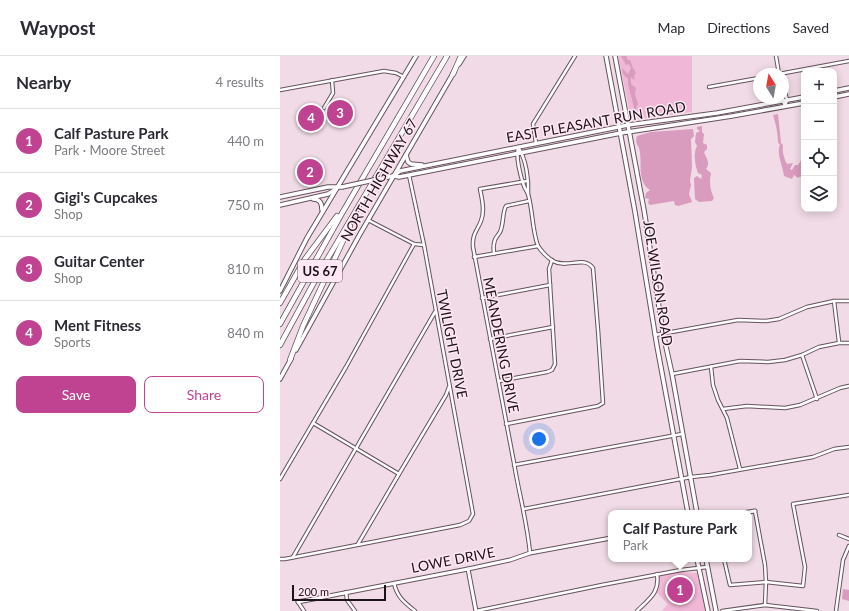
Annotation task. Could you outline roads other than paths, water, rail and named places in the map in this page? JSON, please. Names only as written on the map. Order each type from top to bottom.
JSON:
[{"type":"highway","name":"US 67","points":[[280,324],[349,200],[434,56]]},
{"type":"highway","name":"US 67","points":[[280,345],[318,275],[447,56]]},
{"type":"highway","points":[[453,74],[461,56]]},
{"type":"highway","points":[[290,360],[303,326],[363,199]]},
{"type":"highway","points":[[280,303],[305,259],[349,200]]},
{"type":"main road","points":[[280,291],[322,212],[416,56]]},
{"type":"main road","name":"NORTH HIGHWAY 67","points":[[280,379],[393,176],[464,56]]},
{"type":"main road","name":"JOE WILSON ROAD","points":[[606,56],[620,127],[655,335],[687,510]]},
{"type":"main road","name":"JOE WILSON ROAD","points":[[615,56],[644,210],[663,334],[672,374],[696,510]]},
{"type":"main road","points":[[837,90],[849,88]]},
{"type":"main road","points":[[837,96],[849,94]]},
{"type":"main road","name":"EAST PLEASANT RUN ROAD","points":[[789,100],[801,98]]},
{"type":"main road","name":"EAST PLEASANT RUN ROAD","points":[[280,198],[328,187],[336,188],[393,176],[399,177],[629,131],[732,116],[801,103]]},
{"type":"main road","name":"EAST PLEASANT RUN ROAD","points":[[393,176],[400,171],[536,143],[628,125],[700,116],[758,104]]},
{"type":"main road","points":[[406,154],[408,162],[411,164],[427,165]]},
{"type":"main road","name":"EAST PLEASANT RUN ROAD","points":[[280,205],[328,194],[336,188]]},
{"type":"main road","points":[[310,198],[319,201],[322,204],[322,212]]},
{"type":"main road","points":[[698,562],[708,611]]},
{"type":"main road","points":[[706,562],[716,611]]},
{"type":"street","points":[[536,143],[533,124],[575,56]]},
{"type":"street","points":[[776,56],[778,68]]},
{"type":"street","points":[[789,72],[849,61]]},
{"type":"street","points":[[280,90],[389,71],[404,76]]},
{"type":"street","points":[[709,87],[753,79]]},
{"type":"street","points":[[324,108],[333,93],[332,80]]},
{"type":"street","points":[[506,424],[598,406],[603,403],[593,268],[584,262],[563,264],[552,260],[538,246],[522,152],[518,147]]},
{"type":"street","points":[[518,147],[517,153],[523,181],[528,194]]},
{"type":"street","name":"TWILIGHT DRIVE","points":[[358,544],[460,525],[466,523],[472,517],[473,510],[449,387],[424,245],[409,175]]},
{"type":"street","name":"MEANDERING DRIVE","points":[[527,181],[480,189],[483,213],[481,221],[473,236],[472,247],[528,530],[530,553]]},
{"type":"street","points":[[494,254],[495,238],[500,231],[506,206],[529,200]]},
{"type":"street","points":[[368,220],[414,244],[424,245]]},
{"type":"street","points":[[280,480],[364,337],[414,244]]},
{"type":"street","points":[[474,257],[538,246]]},
{"type":"street","points":[[499,381],[552,370],[555,364],[549,269],[552,260]]},
{"type":"street","points":[[482,298],[550,285]]},
{"type":"street","points":[[834,301],[839,343]]},
{"type":"street","points":[[655,335],[738,320],[766,321],[779,319],[807,307],[834,301],[849,301]]},
{"type":"street","points":[[293,557],[399,376],[435,311]]},
{"type":"street","points":[[490,339],[553,327]]},
{"type":"street","points":[[672,374],[740,362],[768,362],[785,360],[802,355],[819,347],[839,343],[849,343]]},
{"type":"street","points":[[802,355],[817,399]]},
{"type":"street","points":[[712,367],[713,385],[732,433],[740,469]]},
{"type":"street","points":[[723,410],[747,406],[785,408],[800,405],[840,388],[849,386]]},
{"type":"street","points":[[280,558],[293,557],[358,544],[446,395],[449,387]]},
{"type":"street","points":[[313,422],[399,474]]},
{"type":"street","points":[[514,465],[682,434]]},
{"type":"street","points":[[524,509],[682,478],[710,475],[813,457],[834,449],[849,448]]},
{"type":"street","points":[[725,562],[730,585],[766,582],[803,586],[805,567],[793,504],[849,494]]},
{"type":"street","points":[[752,511],[755,510],[762,545],[766,582],[765,605]]},
{"type":"street","points":[[839,535],[849,539]]},
{"type":"street","name":"LOWE DRIVE","points":[[298,602],[468,569],[510,560],[530,553],[608,539]]},
{"type":"street","points":[[836,611],[843,560],[849,546]]},
{"type":"street","points":[[468,569],[476,611],[522,602],[537,597],[657,574],[707,567]]},
{"type":"street","points":[[637,611],[655,592],[658,583],[657,574]]},
{"type":"street","points":[[394,583],[396,593],[404,603],[415,611]]},
{"type":"street","points":[[346,592],[347,600],[355,611]]},
{"type":"street","points":[[298,602],[304,611]]},
{"type":"street","points":[[722,611],[765,605],[788,609],[817,611]]},
{"type":"place","name":"Guitar Center","points":[[340,113]]},
{"type":"place","name":"Ment Fitness","points":[[311,118]]},
{"type":"place","name":"Gigi's Cupcakes","points":[[310,172]]},
{"type":"place","name":"Calf Pasture Park","points":[[680,590]]}]
